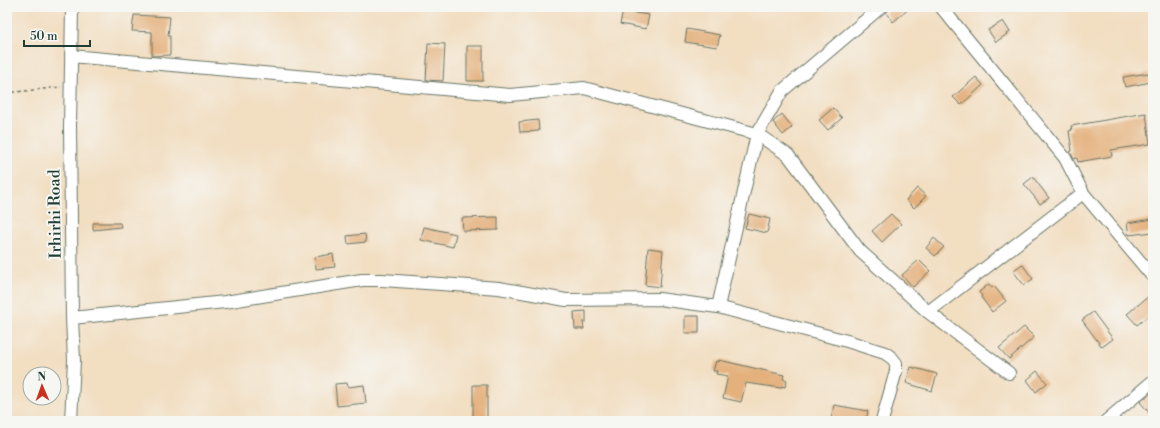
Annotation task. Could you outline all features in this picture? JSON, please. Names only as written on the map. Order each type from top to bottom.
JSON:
[{"type":"street","name":"Irhirhi Road","points":[[70,421],[74,360],[72,318],[72,7]]},
{"type":"street","points":[[718,307],[757,134],[782,90],[880,7]]},
{"type":"street","points":[[942,7],[1065,158],[1083,193],[1153,277]]},
{"type":"street","points":[[71,56],[510,95],[584,88],[757,134],[788,155],[860,251],[928,312],[1009,373]]},
{"type":"street","points":[[928,312],[1083,193]]},
{"type":"street","points":[[72,318],[225,302],[362,280],[500,288],[566,300],[659,299],[718,307],[885,352],[896,363],[896,371],[882,421]]},
{"type":"street","points":[[1106,421],[1153,381]]},
{"type":"path","points":[[7,93],[71,85]]},
{"type":"building","points":[[892,7],[911,7],[893,22],[886,13]]},
{"type":"building","points":[[623,11],[649,15],[646,29],[620,24]]},
{"type":"building","points":[[134,15],[170,17],[168,36],[170,36],[170,55],[152,56],[152,32],[132,31]]},
{"type":"building","points":[[1003,21],[1010,32],[996,42],[988,30]]},
{"type":"building","points":[[687,29],[720,35],[717,47],[685,42]]},
{"type":"building","points":[[428,43],[445,44],[443,81],[426,80]]},
{"type":"building","points":[[467,46],[483,46],[483,81],[467,81]]},
{"type":"building","points":[[1149,73],[1151,82],[1125,87],[1123,77]]},
{"type":"building","points":[[976,77],[983,85],[961,105],[953,97]]},
{"type":"building","points":[[833,108],[842,118],[828,130],[819,120]]},
{"type":"building","points":[[1146,113],[1150,144],[1111,150],[1112,156],[1078,162],[1077,158],[1074,159],[1070,152],[1072,151],[1069,131],[1072,130],[1071,126]]},
{"type":"building","points":[[782,114],[792,127],[783,135],[773,122]]},
{"type":"building","points":[[538,120],[539,131],[520,132],[519,122]]},
{"type":"building","points":[[1033,177],[1049,198],[1040,204],[1024,184]]},
{"type":"building","points":[[917,188],[926,196],[914,208],[906,200]]},
{"type":"building","points":[[749,214],[770,219],[767,233],[745,228]]},
{"type":"building","points":[[891,214],[901,224],[882,242],[872,231]]},
{"type":"building","points":[[498,217],[498,230],[463,231],[462,218]]},
{"type":"building","points":[[1153,219],[1153,232],[1129,235],[1127,223]]},
{"type":"building","points":[[93,223],[120,223],[121,227],[93,230]]},
{"type":"building","points":[[424,227],[456,234],[453,247],[421,240]]},
{"type":"building","points":[[365,234],[366,242],[348,244],[347,236]]},
{"type":"building","points":[[934,238],[944,247],[935,256],[926,248]]},
{"type":"building","points":[[648,248],[663,250],[660,287],[645,285]]},
{"type":"building","points":[[333,254],[335,267],[316,269],[315,257]]},
{"type":"building","points":[[919,260],[930,271],[913,287],[902,275]]},
{"type":"building","points":[[1022,264],[1033,279],[1024,285],[1013,271]]},
{"type":"building","points":[[989,284],[992,288],[994,286],[1006,301],[992,312],[979,292]]},
{"type":"building","points":[[1149,296],[1153,300],[1153,312],[1137,325],[1127,314]]},
{"type":"building","points":[[586,311],[586,322],[583,322],[584,329],[575,329],[574,312]]},
{"type":"building","points":[[1093,312],[1113,339],[1102,347],[1082,320]]},
{"type":"building","points":[[685,316],[699,316],[699,333],[685,333]]},
{"type":"building","points":[[1024,327],[1034,337],[1009,359],[999,348]]},
{"type":"building","points":[[719,360],[784,375],[783,379],[787,380],[785,387],[781,386],[781,388],[746,383],[741,402],[723,398],[728,376],[716,374],[717,371],[713,371],[716,361],[719,362]]},
{"type":"building","points":[[911,367],[937,374],[932,391],[906,383]]},
{"type":"building","points":[[1037,371],[1047,383],[1036,392],[1027,380]]},
{"type":"building","points":[[347,383],[348,387],[364,385],[366,403],[337,406],[335,384]]},
{"type":"building","points":[[473,385],[487,385],[487,420],[473,420]]},
{"type":"building","points":[[1151,393],[1153,396],[1153,417],[1140,402]]},
{"type":"building","points":[[834,405],[868,411],[866,421],[831,420]]}]
